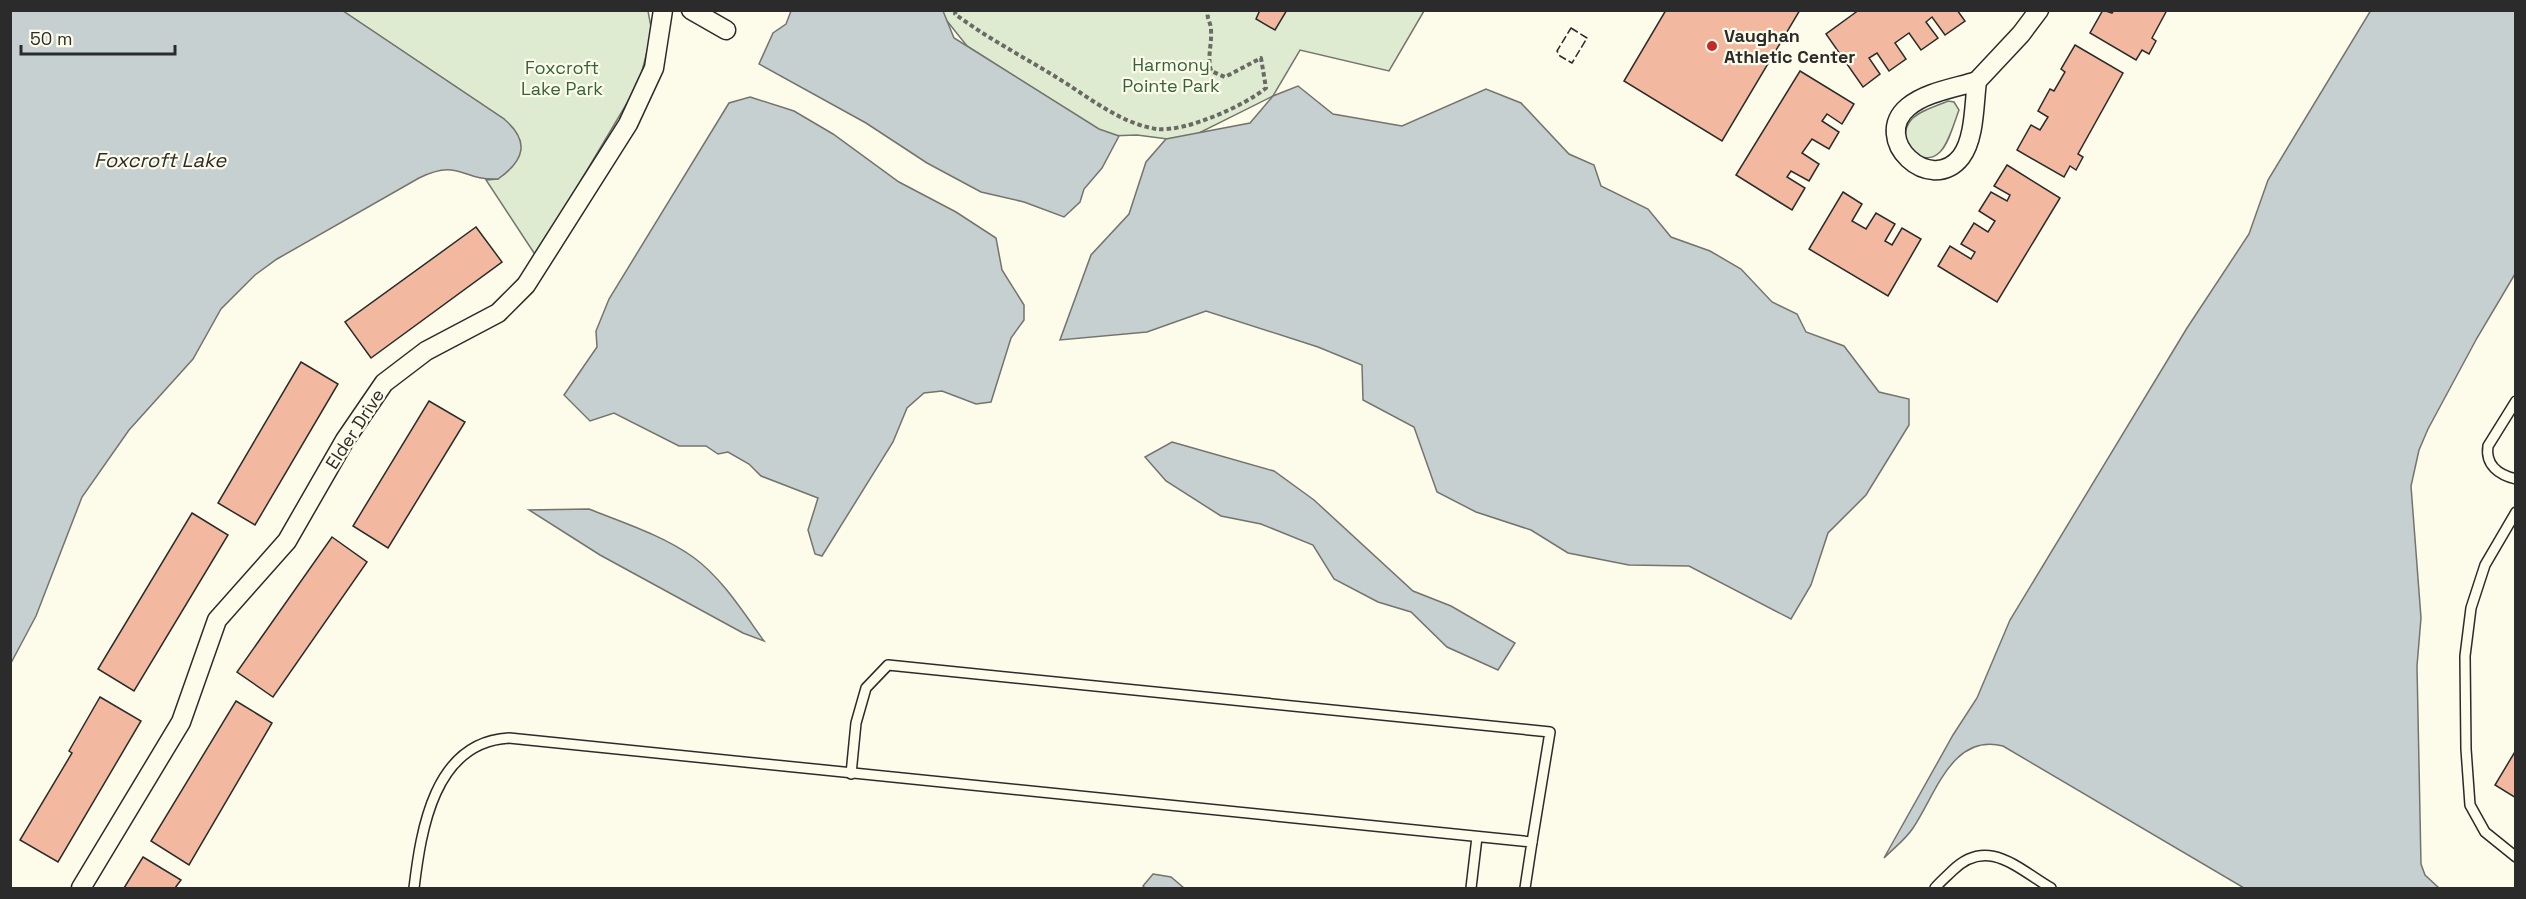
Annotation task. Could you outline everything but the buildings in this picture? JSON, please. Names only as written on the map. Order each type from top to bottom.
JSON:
[{"type":"street","name":"Elder Drive","points":[[81,888],[180,722],[217,620],[287,541],[345,440],[384,383],[426,351],[498,313],[526,285],[628,124],[654,68],[663,10]]},
{"type":"street","points":[[691,10],[726,30]]},
{"type":"street","points":[[1977,81],[1968,145],[1960,158],[1949,167],[1935,170],[1921,168],[1909,161],[1900,150],[1896,135],[1898,121],[1906,108],[1918,100],[1977,81],[2021,34],[2039,10]]},
{"type":"lane","points":[[2516,401],[2488,446],[2487,453],[2495,469],[2516,479]]},
{"type":"lane","points":[[2516,512],[2485,565],[2470,608],[2465,668],[2466,749],[2470,805],[2485,832],[2516,857]]},
{"type":"lane","points":[[851,774],[856,723],[866,688],[888,665],[1550,732],[1525,888]]},
{"type":"lane","points":[[414,888],[425,817],[441,781],[460,758],[493,739],[509,738],[1532,842]]},
{"type":"lane","points":[[1471,888],[1477,837]]},
{"type":"lane","points":[[1935,888],[1959,864],[1980,854],[1996,855],[2051,888]]},
{"type":"path","points":[[956,10],[955,14],[996,42],[1102,106],[1124,118],[1158,129],[1188,124],[1221,114],[1250,101],[1266,88],[1261,58],[1225,77],[1211,71],[1208,57],[1211,29],[1207,18],[1209,10]]},
{"type":"green space","name":"Foxcroft Lake Park","points":[[343,11],[648,11],[652,32],[639,83],[536,256],[486,180],[498,179],[514,164],[504,119]]},
{"type":"green space","name":"Harmony Pointe Park","points":[[939,11],[1424,11],[1389,71],[1300,50],[1273,96],[1183,141],[1137,135],[1109,136],[967,46]]},
{"type":"green space","points":[[1948,101],[1954,102],[1959,110],[1946,143],[1933,157],[1918,156],[1908,145],[1905,137],[1906,128],[1918,114]]},
{"type":"water","name":"Foxcroft Lake","points":[[11,10],[343,11],[504,119],[518,135],[521,150],[514,165],[498,179],[486,179],[452,170],[433,172],[419,178],[277,259],[255,275],[221,309],[193,359],[129,430],[82,497],[36,616],[11,663]]},
{"type":"water","points":[[2371,10],[2515,11],[2515,274],[2477,338],[2428,429],[2419,450],[2411,486],[2421,618],[2417,666],[2421,864],[2425,875],[2439,888],[2244,888],[2003,746],[1985,744],[1958,757],[1938,784],[1910,832],[1884,858],[1953,735],[1977,698],[2010,620],[2187,328],[2249,234],[2268,180]]},
{"type":"water","points":[[791,11],[943,11],[954,38],[1099,129],[1119,136],[1102,168],[1084,189],[1080,202],[1064,217],[1024,202],[981,192],[927,163],[866,123],[759,64],[773,33],[786,24]]},
{"type":"water","points":[[1298,86],[1333,114],[1402,126],[1486,89],[1521,103],[1569,154],[1594,165],[1601,186],[1648,209],[1671,237],[1710,251],[1741,269],[1772,302],[1797,314],[1806,332],[1844,346],[1879,392],[1909,399],[1909,425],[1866,495],[1828,533],[1811,585],[1791,619],[1689,566],[1629,565],[1568,553],[1531,530],[1476,512],[1437,492],[1414,427],[1363,400],[1362,365],[1318,347],[1206,311],[1147,332],[1060,340],[1091,255],[1129,214],[1146,162],[1166,139],[1250,123],[1273,96]]},
{"type":"water","points":[[750,97],[794,111],[833,134],[899,182],[956,212],[996,238],[1002,270],[1024,305],[1024,320],[1011,338],[991,402],[976,404],[942,391],[924,393],[907,408],[893,442],[822,556],[815,554],[808,530],[818,498],[761,476],[749,464],[728,452],[718,454],[706,446],[679,446],[614,413],[590,421],[564,395],[597,347],[596,331],[609,299],[729,103]]},
{"type":"water","points":[[1172,442],[1274,471],[1314,500],[1413,591],[1451,606],[1515,643],[1498,670],[1447,647],[1411,612],[1378,602],[1334,579],[1313,545],[1261,524],[1221,516],[1166,481],[1145,457]]},
{"type":"water","points":[[589,509],[656,536],[681,549],[704,565],[723,585],[764,641],[743,633],[600,555],[529,510]]},
{"type":"water","points":[[1153,874],[1171,877],[1184,888],[1145,888],[1143,886]]},
{"type":"fence","points":[[1571,28],[1587,38],[1572,63],[1560,56],[1557,51],[1571,28]]},
{"type":"place","name":"Vaughan Athletic Center","points":[[1712,46]]}]
